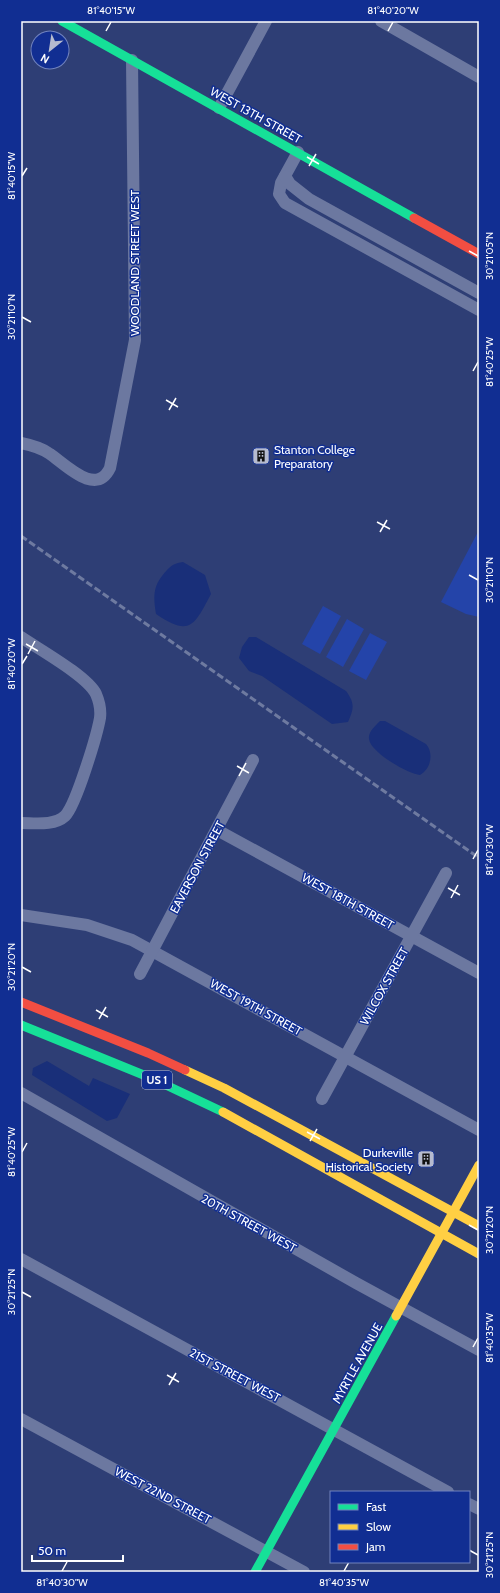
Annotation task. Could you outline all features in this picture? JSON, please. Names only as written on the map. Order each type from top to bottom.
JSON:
[{"type":"main road","name":"WEST 13TH STREET","points":[[62,21],[479,254]]},
{"type":"main road","name":"US 1","points":[[21,1002],[116,1039],[185,1069],[257,1106],[479,1226]]},
{"type":"main road","name":"US 1","points":[[21,1025],[191,1096],[276,1140],[479,1254]]},
{"type":"main road","name":"MYRTLE AVENUE","points":[[255,1572],[479,1165]]},
{"type":"street","points":[[220,108],[266,21]]},
{"type":"street","points":[[381,21],[479,77]]},
{"type":"street","name":"WOODLAND STREET WEST","points":[[21,443],[44,450],[86,479],[96,480],[107,474],[110,468],[135,340],[132,60]]},
{"type":"street","points":[[298,152],[281,183],[279,194],[285,203],[479,310]]},
{"type":"street","points":[[285,176],[290,184],[309,199],[479,293]]},
{"type":"street","points":[[21,637],[87,682],[96,695],[100,709],[98,728],[79,787],[72,806],[66,815],[52,822],[21,823]]},
{"type":"street","name":"EAVERSON STREET","points":[[140,974],[253,760]]},
{"type":"street","name":"WEST 18TH STREET","points":[[217,830],[479,973]]},
{"type":"street","name":"WILCOX STREET","points":[[322,1098],[446,873]]},
{"type":"street","name":"WEST 19TH STREET","points":[[21,915],[87,925],[132,940],[479,1130]]},
{"type":"street","name":"20TH STREET WEST","points":[[21,1093],[479,1350]]},
{"type":"street","name":"21ST STREET WEST","points":[[21,1259],[446,1491]]},
{"type":"street","name":"WEST 22ND STREET","points":[[21,1419],[304,1572]]},
{"type":"street","points":[[470,1504],[479,1509]]},
{"type":"shaded area","points":[[479,530],[479,617],[466,614],[441,602]]},
{"type":"shaded area","points":[[183,562],[205,575],[211,594],[195,620],[190,625],[184,626],[167,621],[156,614],[154,601],[155,590],[162,575],[172,566]]},
{"type":"shaded area","points":[[323,606],[341,616],[320,654],[302,644]]},
{"type":"shaded area","points":[[347,619],[364,629],[343,667],[326,657]]},
{"type":"shaded area","points":[[370,633],[387,642],[366,680],[349,671]]},
{"type":"shaded area","points":[[249,637],[256,637],[346,691],[353,706],[348,722],[332,724],[262,676],[249,671],[239,658],[242,647]]},
{"type":"shaded area","points":[[380,721],[385,721],[426,744],[431,756],[429,765],[424,772],[420,775],[407,771],[390,762],[376,750],[371,744],[369,736],[372,729]]},
{"type":"shaded area","points":[[47,1061],[89,1086],[93,1078],[130,1094],[117,1118],[107,1121],[32,1075],[33,1068]]},
{"type":"railway","points":[[21,536],[479,858]]},
{"type":"traffic: fast","points":[[62,21],[414,218]]},
{"type":"traffic: fast","points":[[21,1025],[151,1078],[223,1112]]},
{"type":"traffic: fast","points":[[255,1572],[396,1316]]},
{"type":"traffic: slow","points":[[185,1070],[224,1088],[479,1226]]},
{"type":"traffic: slow","points":[[223,1112],[479,1254]]},
{"type":"traffic: slow","points":[[396,1316],[479,1165]]},
{"type":"traffic: jam","points":[[414,218],[479,254]]},
{"type":"traffic: jam","points":[[21,1002],[148,1053],[185,1070]]},
{"type":"place","name":"Stanton College Preparatory","points":[[261,456]]},
{"type":"place","name":"Durkeville Historical Society","points":[[426,1159]]}]
